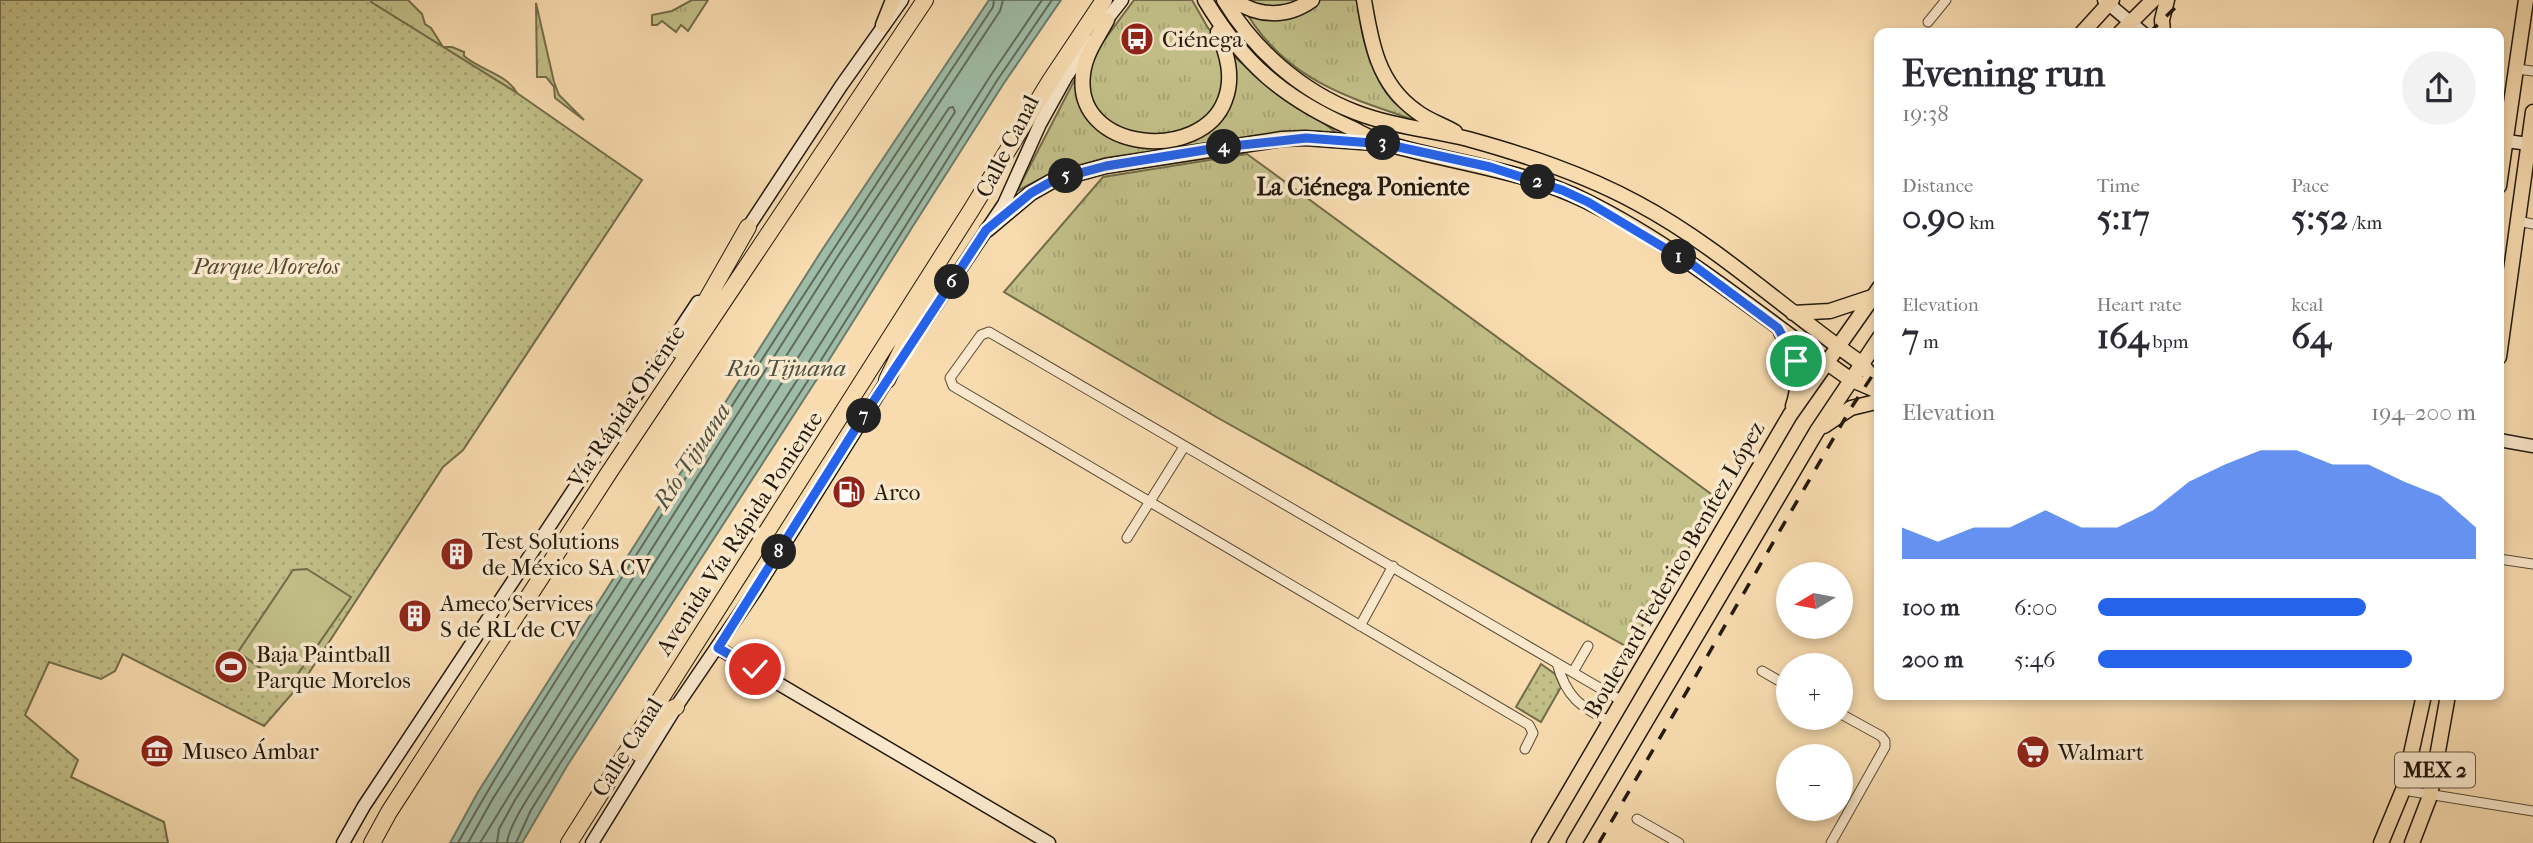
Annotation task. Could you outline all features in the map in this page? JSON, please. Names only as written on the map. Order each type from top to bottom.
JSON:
[{"type":"highway","name":"Vía Rápida Oriente","points":[[372,843],[389,812],[610,471],[925,0]]},
{"type":"highway","name":"Avenida Vía Rápida Poniente","points":[[569,843],[970,212],[1050,81],[1104,0]]},
{"type":"highway","points":[[887,380],[970,212]]},
{"type":"highway","points":[[610,471],[637,416],[694,325],[748,227]]},
{"type":"highway","points":[[587,813],[606,798],[663,716],[676,707]]},
{"type":"highway","points":[[361,843],[372,827],[389,812]]},
{"type":"main road","points":[[883,25],[893,0]]},
{"type":"main road","points":[[343,843],[364,806],[500,598],[902,0]]},
{"type":"main road","name":"Calle Canal","points":[[592,843],[676,707],[718,648],[887,380],[1004,204],[1040,124],[1066,77],[1122,0]]},
{"type":"main road","points":[[1224,0],[1258,45],[1279,66],[1335,103],[1356,113],[1468,139],[1566,170],[1637,203],[1708,248],[1861,363],[1874,381]]},
{"type":"main road","points":[[1234,0],[1246,9],[1272,14],[1296,9],[1312,0]]},
{"type":"main road","points":[[1364,0],[1373,50],[1389,86],[1418,113],[1468,139]]},
{"type":"main road","points":[[2086,28],[2108,1],[2125,28],[2153,0]]},
{"type":"main road","points":[[2163,28],[2167,0]]},
{"type":"main road","points":[[2504,135],[2517,69],[2526,0]]},
{"type":"main road","points":[[1107,20],[1087,58],[1083,73],[1085,98],[1096,117],[1110,131],[1128,139],[1154,141],[1189,134],[1210,120],[1224,103],[1229,80],[1226,53],[1207,4]]},
{"type":"main road","points":[[1207,4],[1237,48],[1282,89],[1307,106],[1385,144]]},
{"type":"main road","points":[[2504,321],[2533,113]]},
{"type":"main road","points":[[986,230],[1031,193],[1054,180],[1106,166],[1282,139],[1306,138],[1385,144],[1490,167],[1579,198],[1693,265],[1850,379],[1874,387]]},
{"type":"main road","points":[[2504,140],[2529,144]]},
{"type":"main road","points":[[1793,313],[1830,311],[1874,293]]},
{"type":"main road","name":"Boulevard Federico Benítez López","points":[[1539,843],[1790,415],[1874,295]]},
{"type":"main road","points":[[1778,328],[1796,361],[1797,390],[1790,415]]},
{"type":"main road","points":[[1574,843],[1817,431],[1874,345]]},
{"type":"main road","points":[[1817,431],[1851,408],[1874,402]]},
{"type":"main road","points":[[2504,441],[2533,446]]},
{"type":"main road","points":[[718,648],[1049,843]]},
{"type":"main road","name":"MEX 2","points":[[2381,843],[2403,790],[2423,700]]},
{"type":"main road","name":"MEX 2","points":[[2412,843],[2430,796],[2447,700]]},
{"type":"street","points":[[1928,22],[1946,0]]},
{"type":"street","points":[[2517,69],[2533,71]]},
{"type":"street","points":[[2518,221],[2533,223]]},
{"type":"street","points":[[1525,749],[1533,733],[1529,725],[953,386],[950,377],[981,335],[989,332],[1622,701]]},
{"type":"street","points":[[1127,538],[1184,447]]},
{"type":"street","points":[[2504,560],[2533,564]]},
{"type":"street","points":[[1360,626],[1393,566]]},
{"type":"street","points":[[1573,672],[1588,646]]},
{"type":"street","points":[[1557,663],[1571,697],[1578,704],[1611,722]]},
{"type":"street","points":[[1762,671],[1776,679]]},
{"type":"street","points":[[1831,843],[1885,747],[1881,736],[1853,721]]},
{"type":"street","points":[[2403,790],[2533,811]]},
{"type":"street","points":[[1637,819],[1679,843]]},
{"type":"green space","name":"Parque Morelos","points":[[0,0],[372,0],[371,2],[517,93],[642,180],[463,450],[443,467],[305,679],[264,726],[123,654],[115,671],[101,679],[49,662],[25,715],[78,760],[71,777],[164,822],[168,843],[0,843]]},
{"type":"green space","points":[[408,0],[422,14],[425,24],[431,28],[443,47],[371,2]]},
{"type":"green space","points":[[692,0],[708,0],[688,31],[681,25],[676,32],[662,21],[652,25],[652,15],[672,11]]},
{"type":"green space","points":[[1134,0],[1192,0],[1208,28],[1239,61],[1337,133],[1313,131],[1260,135],[1105,158],[1050,174],[1017,191],[1074,81]]},
{"type":"green space","points":[[1239,0],[1358,0],[1368,54],[1378,79],[1402,109],[1435,127],[1348,96],[1298,69],[1277,51],[1257,28]]},
{"type":"green space","points":[[536,3],[559,95],[584,120],[555,98],[554,87],[546,77],[537,77]]},
{"type":"green space","points":[[443,47],[464,52],[464,56],[470,61],[507,81],[517,93]]},
{"type":"green space","points":[[1247,154],[1718,499],[1629,648],[1218,418],[1004,292],[1103,177]]},
{"type":"green space","points":[[307,569],[351,597],[288,688],[238,652],[293,570]]},
{"type":"green space","points":[[1541,664],[1555,674],[1561,687],[1541,722],[1516,707]]},
{"type":"water","name":"Rio Tijuana","points":[[989,0],[1061,0],[1004,83],[567,766],[522,843],[450,843],[478,792],[822,250]]},
{"type":"railway","points":[[2154,28],[2183,0]]},
{"type":"railway","points":[[1599,843],[1851,408],[1874,373]]},
{"type":"place","name":"Ciénega","points":[[1137,39]]},
{"type":"place","name":"Arco","points":[[849,492]]},
{"type":"place","name":"Test Solutions de México SA CV","points":[[457,554]]},
{"type":"place","name":"Ameco Services S de RL de CV","points":[[415,616]]},
{"type":"place","name":"Baja Paintball Parque Morelos","points":[[231,667]]},
{"type":"place","name":"Museo Ámbar","points":[[157,751]]},
{"type":"place","name":"Walmart","points":[[2033,752]]},
{"type":"district","name":"La Ciénega Poniente","points":[[1363,187]]},
{"type":"route","points":[[755,669],[718,648],[856,428],[986,230],[1031,193],[1054,180],[1106,166],[1223,147],[1306,138],[1385,144],[1490,167],[1562,190],[1588,202],[1693,265],[1778,328],[1796,361]]},
{"type":"water label","name":"Río Tijuana","points":[[692,456]]}]
